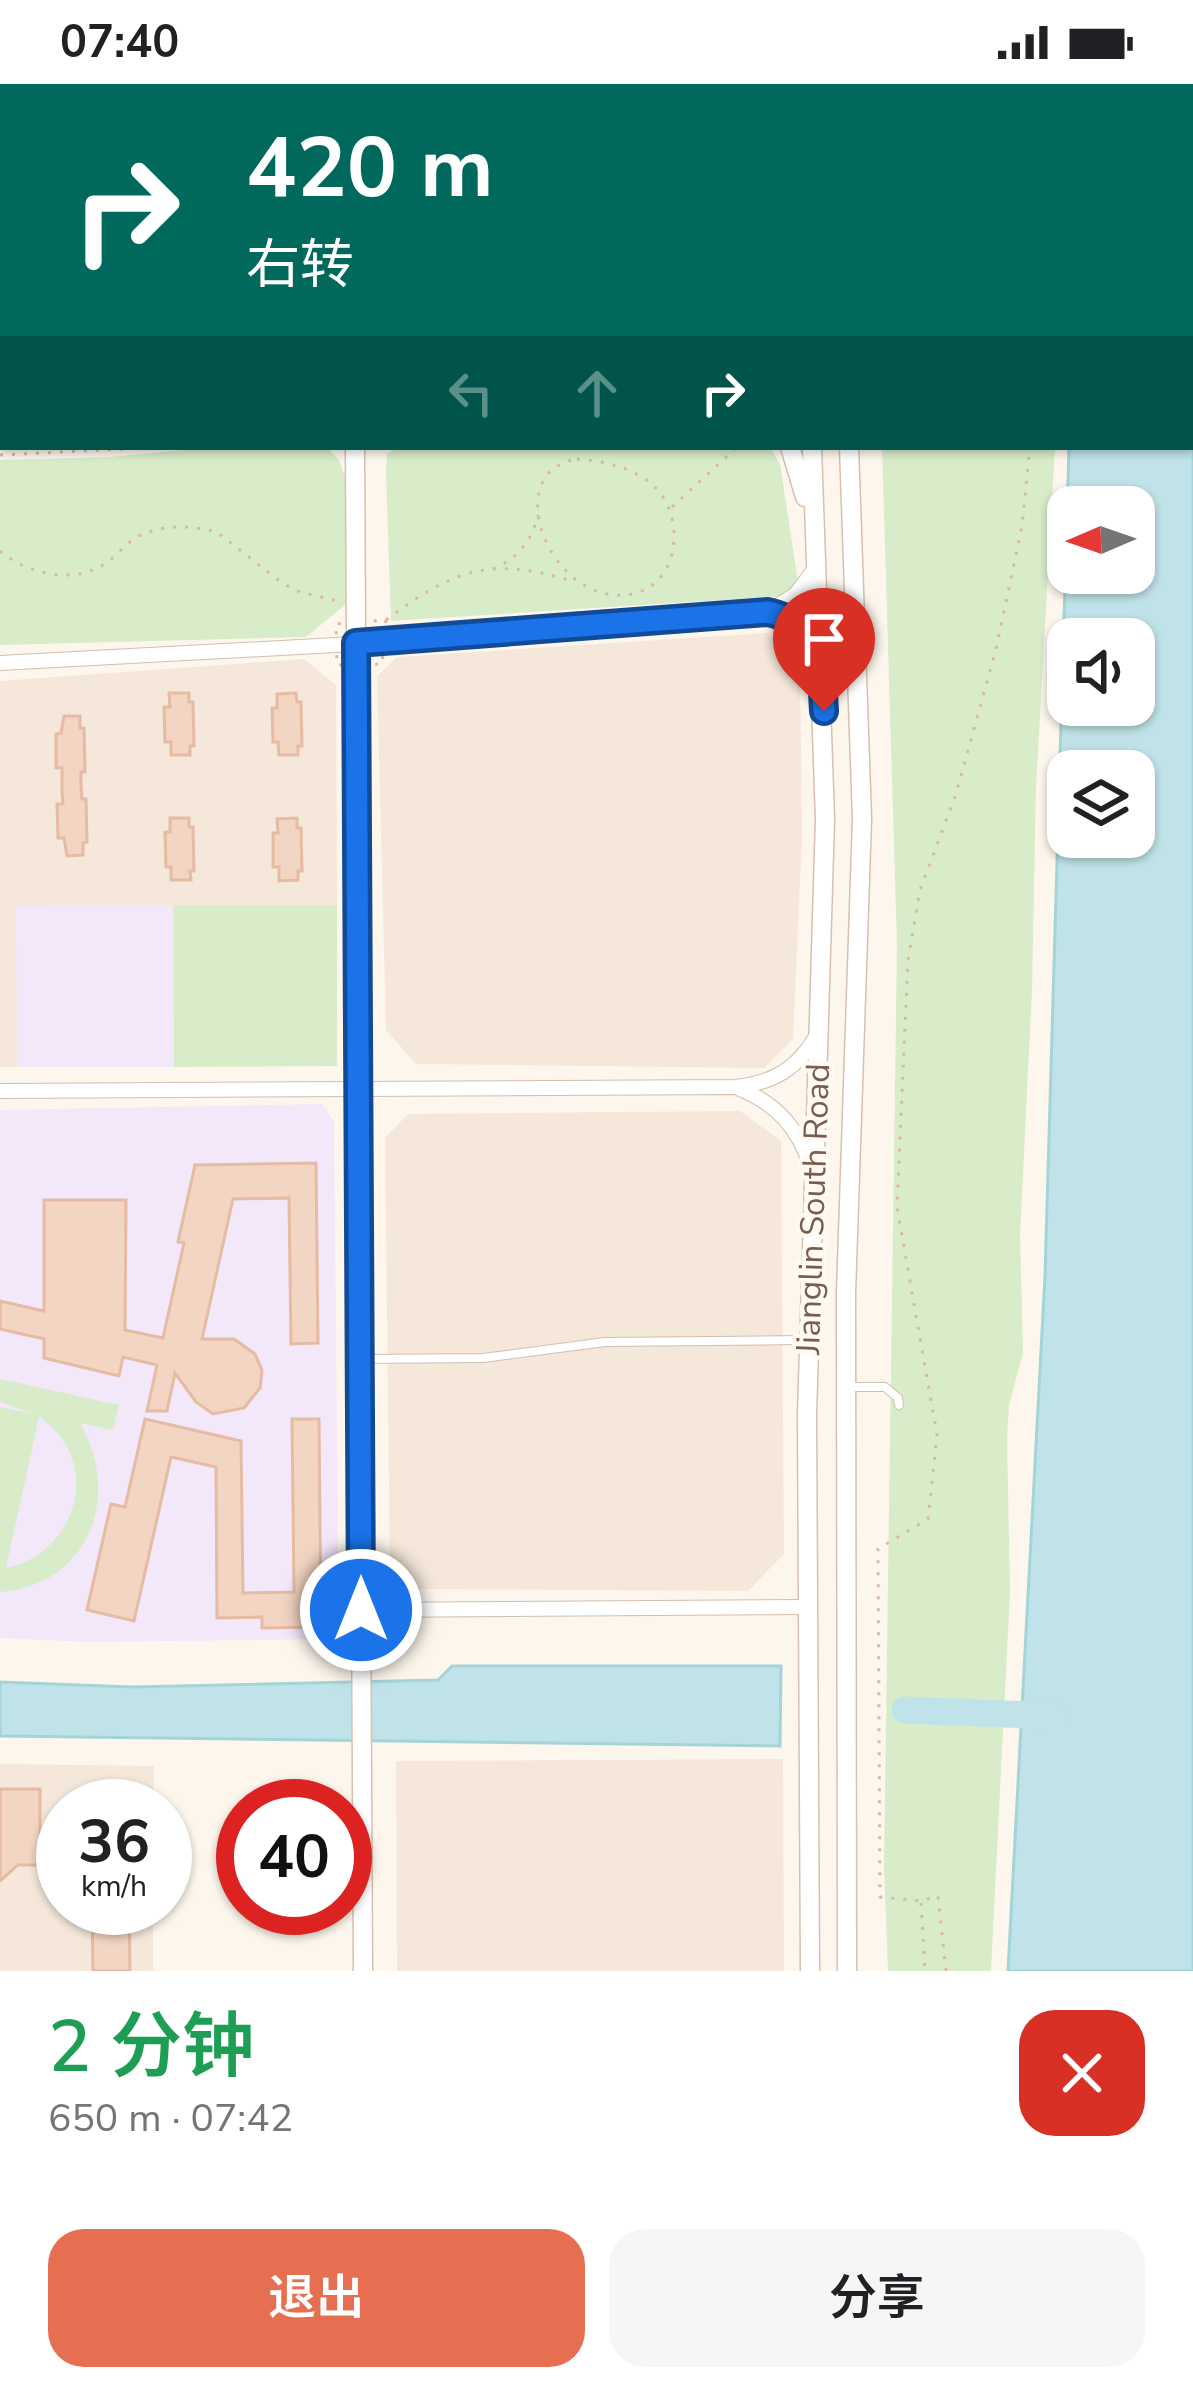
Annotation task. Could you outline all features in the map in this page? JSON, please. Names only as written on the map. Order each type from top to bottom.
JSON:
[{"type":"main road","points":[[355,450],[363,1971]]},
{"type":"main road","points":[[791,450],[815,536]]},
{"type":"main road","name":"Jianglin South Road","points":[[810,1971],[808,1340],[825,819],[812,450]]},
{"type":"main road","name":"Jianglin South Road","points":[[847,1971],[848,1192],[862,819],[849,450]]},
{"type":"street","points":[[768,612],[796,593],[817,566]]},
{"type":"street","points":[[0,663],[356,643],[768,612],[794,621],[820,653]]},
{"type":"street","points":[[0,1090],[735,1087],[775,1078],[792,1067],[817,1035]]},
{"type":"street","points":[[735,1087],[777,1110],[805,1148],[812,1171]]},
{"type":"street","points":[[361,1610],[808,1607]]},
{"type":"lane","points":[[360,1359],[483,1358],[605,1342],[808,1340]]},
{"type":"lane","points":[[846,1387],[885,1387],[898,1397],[899,1405]]},
{"type":"path","points":[[0,455],[102,450]]},
{"type":"path","points":[[670,510],[734,450]]},
{"type":"path","points":[[946,1971],[938,1896],[921,1901],[880,1898],[878,1549],[928,1520],[937,1435],[897,1207],[908,960],[920,890],[956,794],[991,670],[1022,526],[1030,450]]},
{"type":"path","points":[[386,620],[431,586],[491,570],[518,554],[535,527],[539,484],[561,462],[596,460],[633,474],[649,482],[670,510],[674,526],[670,560],[647,589],[616,596],[599,594],[533,571],[491,570]]},
{"type":"path","points":[[539,512],[548,544],[573,582]]},
{"type":"path","points":[[0,551],[24,568],[44,573],[93,571],[139,535],[171,527],[202,528],[218,532],[300,592],[350,602]]},
{"type":"path","points":[[921,1901],[925,1971]]},
{"type":"shaded area","points":[[767,633],[800,660],[802,836],[793,1039],[764,1068],[416,1064],[386,1030],[377,676],[397,657]]},
{"type":"shaded area","points":[[304,659],[336,685],[337,905],[17,906],[17,1067],[0,1067],[0,681]]},
{"type":"shaded area","points":[[173,905],[174,1067],[17,1067],[16,906]]},
{"type":"shaded area","points":[[322,1104],[334,1121],[339,1639],[89,1642],[0,1638],[0,1110]]},
{"type":"shaded area","points":[[740,1111],[781,1141],[784,1554],[748,1591],[409,1589],[390,1568],[385,1138],[408,1114]]},
{"type":"shaded area","points":[[783,1759],[784,1971],[397,1971],[396,1761]]},
{"type":"shaded area","points":[[0,1764],[154,1766],[154,1779],[36,1779],[36,1935],[153,1935],[153,1971],[0,1971]]},
{"type":"green space","points":[[182,450],[330,450],[345,476],[345,605],[306,637],[0,645],[0,460]]},
{"type":"green space","points":[[393,450],[772,450],[780,464],[800,595],[391,621],[387,454]]},
{"type":"green space","points":[[882,450],[1055,450],[1053,486],[1047,486],[1047,590],[1020,1234],[1023,1353],[1009,1405],[1007,1438],[1010,1592],[991,1971],[888,1971],[884,1865],[897,945]]},
{"type":"green space","points":[[173,905],[337,905],[337,1066],[174,1067]]},
{"type":"green space","points":[[0,1379],[119,1405],[113,1430],[80,1423],[98,1479],[90,1532],[76,1554],[56,1573],[31,1586],[0,1592],[0,1407],[33,1414],[0,1402]],"holes":[[[39,1417],[59,1435],[71,1457],[74,1503],[51,1544],[31,1559],[6,1568]]]},
{"type":"water","points":[[1069,450],[1193,450],[1193,1971],[1008,1971],[1045,1276],[1057,858],[1155,858],[1155,750],[1060,750],[1061,726],[1155,726],[1155,618],[1064,618],[1065,594],[1155,594],[1155,486],[1068,486]]},
{"type":"water","points":[[452,1666],[781,1666],[780,1746],[0,1736],[0,1682],[132,1687],[438,1680]]},
{"type":"building","points":[[169,693],[189,693],[189,702],[193,702],[190,755],[171,755],[171,742],[165,742],[164,707],[170,707]]},
{"type":"building","points":[[296,693],[301,702],[302,746],[298,746],[298,755],[279,755],[278,742],[273,742],[272,708],[277,708],[277,694]]},
{"type":"building","points":[[64,716],[80,716],[80,728],[84,728],[81,785],[87,842],[83,855],[67,856],[64,838],[58,838],[57,804],[63,804],[56,734],[61,733]]},
{"type":"building","points":[[170,818],[189,818],[189,827],[193,827],[191,880],[171,880],[171,867],[166,867],[165,832],[170,832]]},
{"type":"building","points":[[297,818],[302,871],[298,871],[298,880],[279,881],[279,867],[273,867],[277,819]]},
{"type":"building","points":[[316,1163],[318,1343],[291,1344],[289,1198],[233,1199],[202,1339],[234,1339],[255,1354],[262,1370],[260,1388],[244,1408],[213,1414],[196,1402],[175,1373],[167,1411],[147,1411],[157,1365],[123,1357],[119,1376],[44,1358],[44,1339],[0,1329],[0,1301],[44,1311],[44,1200],[126,1200],[125,1330],[163,1338],[195,1165]]},
{"type":"building","points":[[145,1419],[241,1441],[243,1593],[294,1592],[292,1419],[319,1419],[321,1627],[262,1628],[262,1617],[217,1618],[216,1467],[171,1457],[134,1621],[87,1610],[111,1504],[125,1507]]},
{"type":"building","points":[[0,1789],[36,1789],[36,1865],[18,1865],[0,1881]]},
{"type":"building","points":[[92,1935],[129,1935],[130,1971],[93,1971]]},
{"type":"waterway","points":[[905,1710],[1057,1716]]},
{"type":"route","points":[[361,1610],[356,643],[768,612],[794,621],[814,640],[820,653],[824,711]]}]
